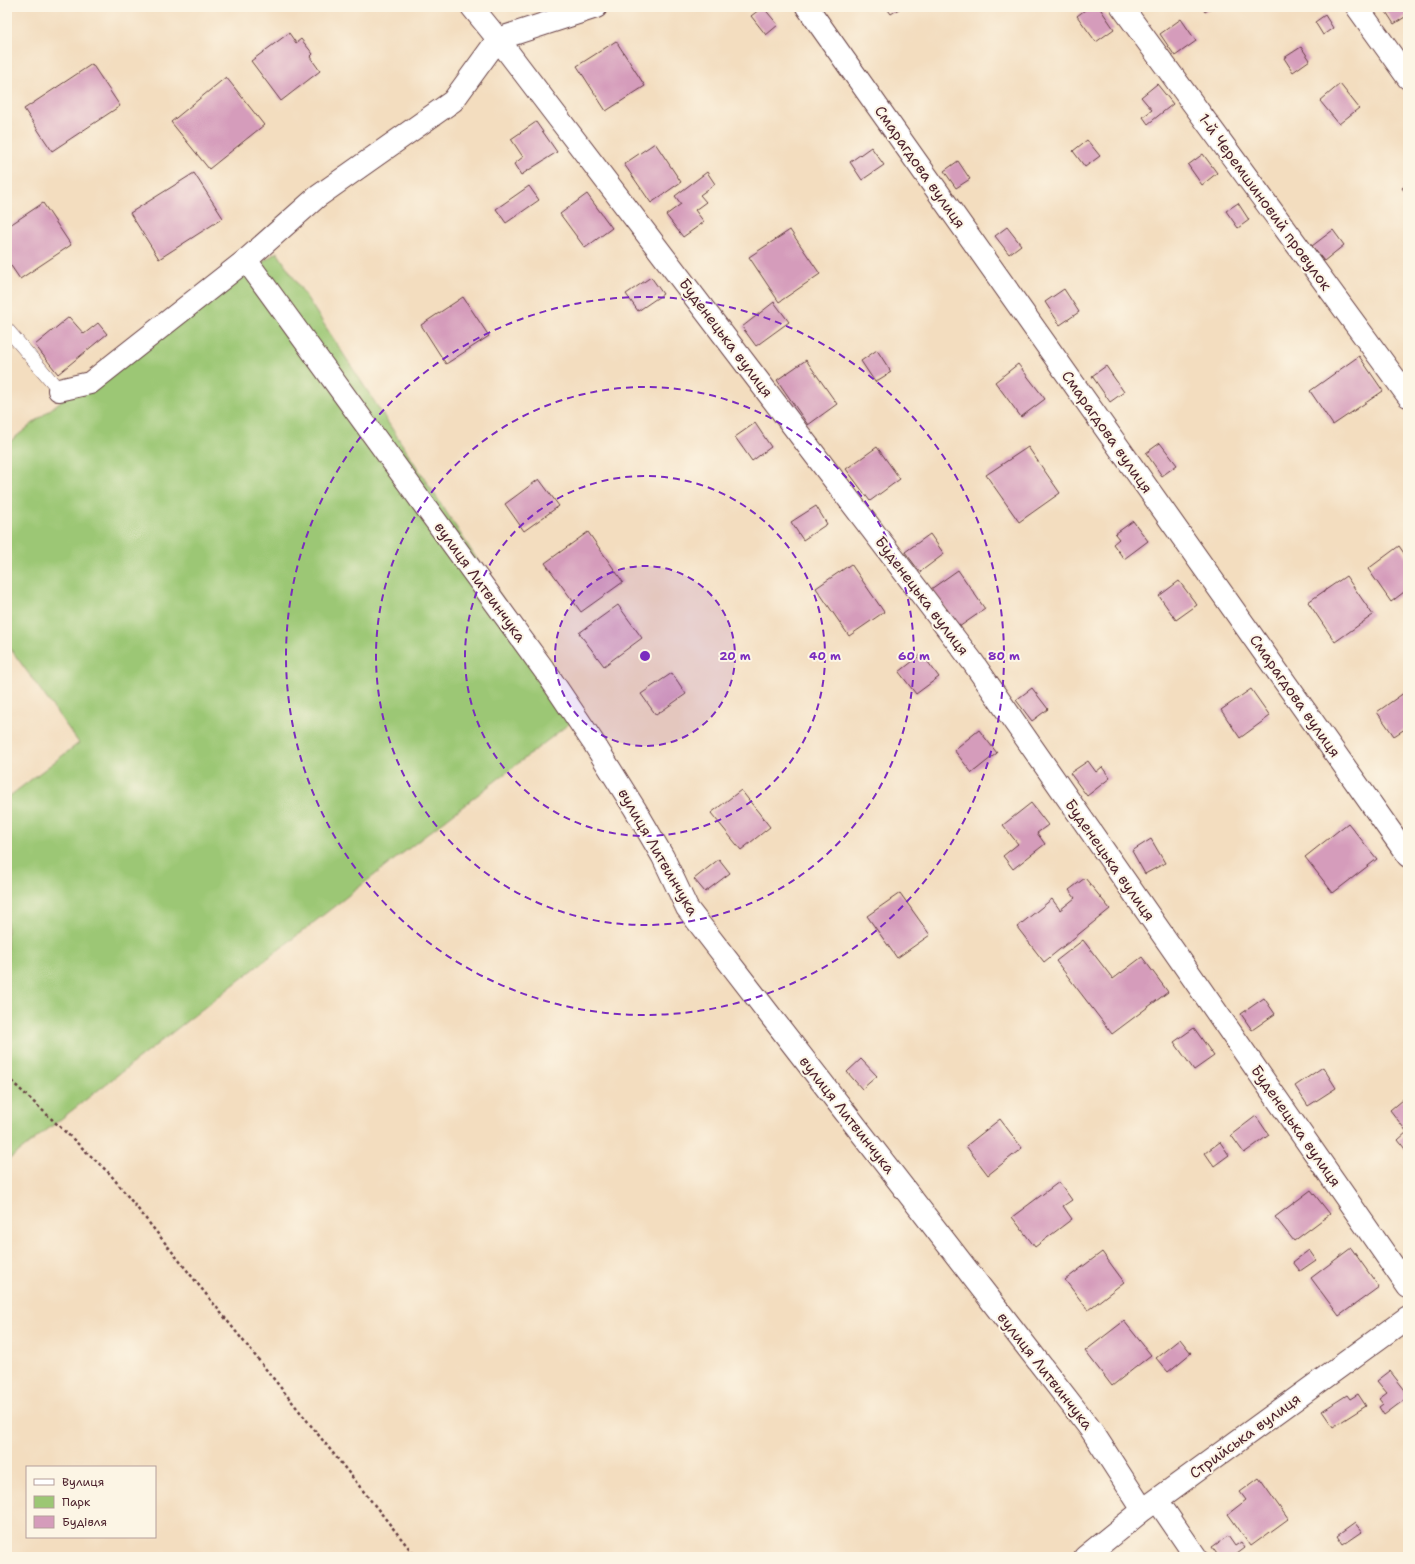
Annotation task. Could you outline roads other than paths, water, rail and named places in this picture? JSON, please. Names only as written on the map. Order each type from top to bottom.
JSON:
[{"type":"street","name":"Буденецька вулиця","points":[[472,7],[498,39],[972,661],[1408,1287]]},
{"type":"street","points":[[59,390],[90,382],[246,260],[317,197],[453,101],[498,39],[596,7]]},
{"type":"street","name":"Смарагдова вулиця","points":[[807,7],[1408,856]]},
{"type":"street","name":"1-й Черемшиновий провулок","points":[[1122,7],[1408,396]]},
{"type":"street","points":[[1357,7],[1408,78]]},
{"type":"street","name":"вулиця Литвинчука","points":[[246,260],[550,678],[594,742],[663,857],[687,908],[1092,1432],[1150,1505],[1196,1557]]},
{"type":"street","name":"Стрийська вулиця","points":[[1085,1557],[1150,1505],[1404,1326]]},
{"type":"lane","points":[[7,329],[59,390]]}]
